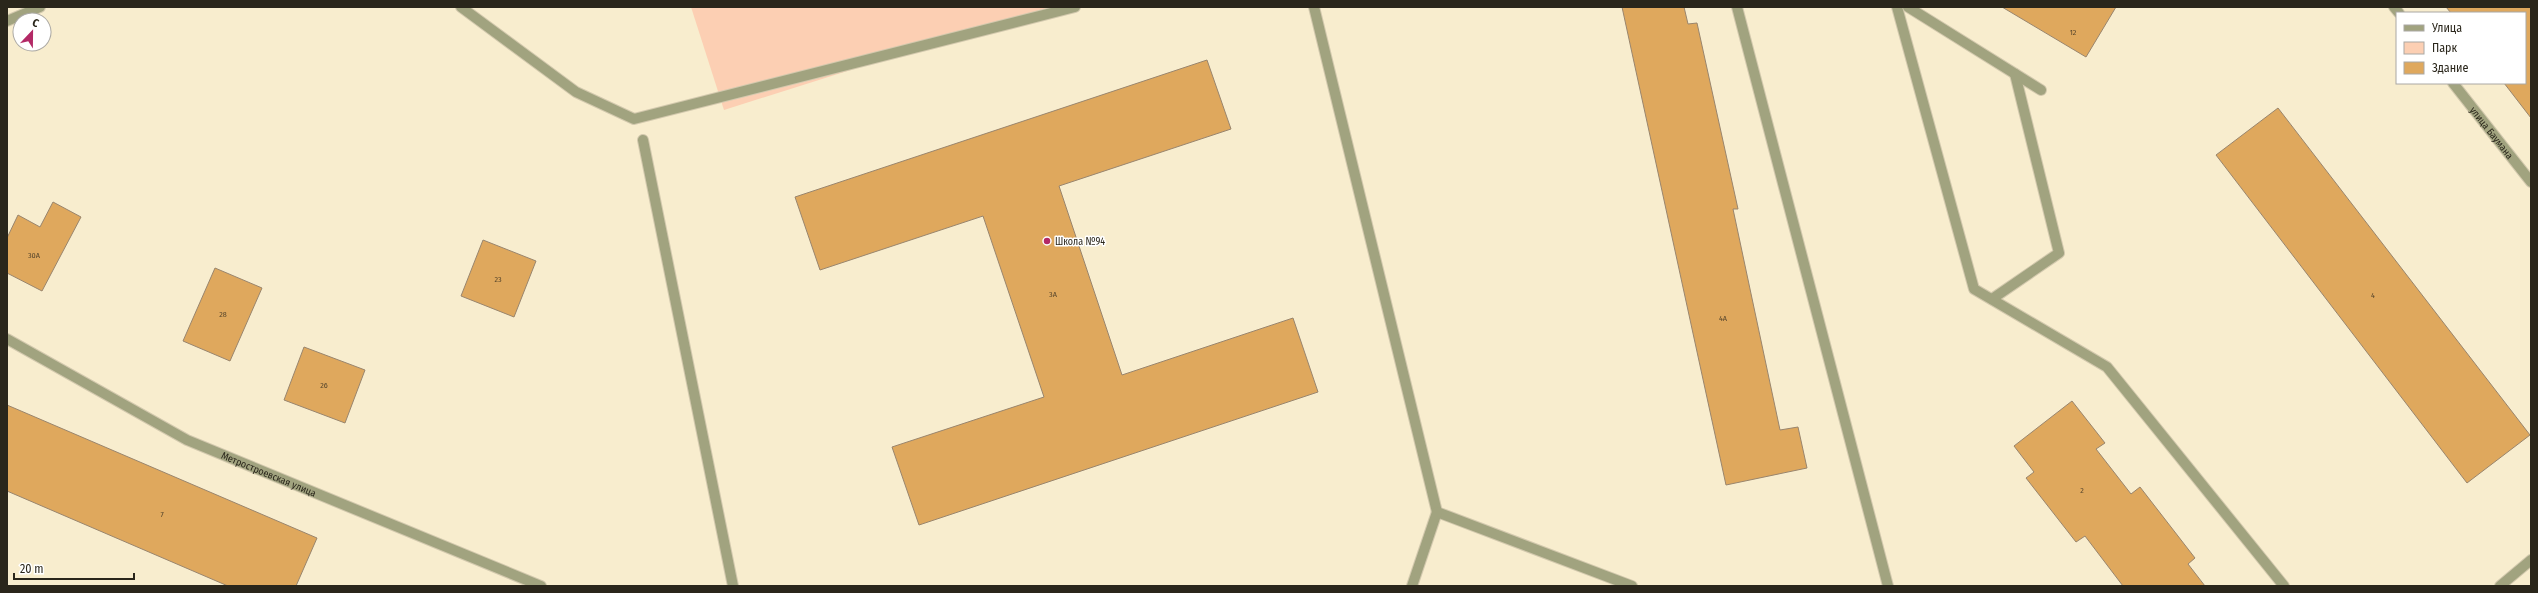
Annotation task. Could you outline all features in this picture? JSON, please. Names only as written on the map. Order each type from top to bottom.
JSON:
[{"type":"street","points":[[7,21],[40,7]]},
{"type":"street","points":[[461,7],[576,92],[634,119],[1075,7]]},
{"type":"street","points":[[1314,7],[1437,512],[1412,586]]},
{"type":"street","points":[[1736,7],[1888,586]]},
{"type":"street","points":[[1897,7],[1974,289],[2107,367],[2284,586]]},
{"type":"street","points":[[1908,7],[2041,90]]},
{"type":"street","points":[[1992,299],[2059,253],[2015,74]]},
{"type":"street","name":"улица Баумана","points":[[2454,84],[2531,182]]},
{"type":"street","points":[[642,140],[733,586]]},
{"type":"street","name":"Метростроевская улица","points":[[7,339],[187,440],[541,586]]},
{"type":"street","points":[[1437,512],[1632,586]]},
{"type":"street","points":[[2500,586],[2531,560]]},
{"type":"green space","points":[[691,7],[1050,7],[724,110]]},
{"type":"building","points":[[1622,7],[1684,7],[1688,24],[1697,23],[1738,209],[1733,209],[1780,430],[1798,427],[1807,468],[1726,485]]},
{"type":"building","points":[[2002,7],[2116,7],[2086,57]]},
{"type":"building","points":[[2446,7],[2531,7],[2531,118],[2505,84],[2526,84],[2526,12],[2450,12]]},
{"type":"building","points":[[1207,60],[1231,129],[1059,186],[1122,375],[1293,318],[1318,392],[919,525],[892,447],[1044,397],[983,216],[820,270],[795,197]]},
{"type":"building","points":[[2278,108],[2530,435],[2467,483],[2216,155]]},
{"type":"building","points":[[53,202],[81,217],[42,291],[7,273],[7,238],[18,215],[40,227]]},
{"type":"building","points":[[483,240],[536,261],[514,317],[461,296]]},
{"type":"building","points":[[215,268],[262,288],[230,361],[183,341]]},
{"type":"building","points":[[304,347],[365,370],[345,423],[284,400]]},
{"type":"building","points":[[2072,401],[2105,443],[2096,449],[2131,494],[2140,487],[2195,558],[2188,564],[2205,586],[2123,586],[2085,536],[2076,542],[2026,478],[2034,472],[2014,446]]},
{"type":"building","points":[[7,405],[317,538],[296,586],[228,586],[7,491]]},
{"type":"place","name":"Школа №94","points":[[1047,241]]}]
